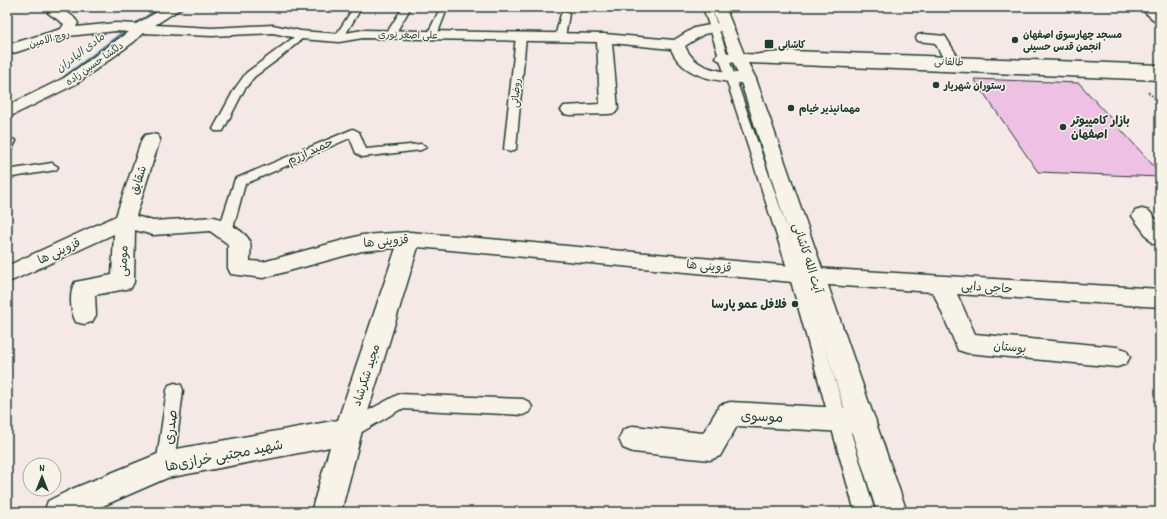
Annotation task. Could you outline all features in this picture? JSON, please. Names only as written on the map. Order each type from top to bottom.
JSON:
[{"type":"street","points":[[58,7],[55,13],[64,16],[71,23],[67,32]]},
{"type":"street","name":"دلگشا حسین زاده","points":[[7,99],[50,77],[107,38],[116,27],[152,7]]},
{"type":"street","name":"دلگشا حسین زاده","points":[[7,113],[70,81],[130,38],[138,28],[176,7]]},
{"type":"street","name":"آیت الله کاشانی","points":[[718,7],[718,26],[739,78],[805,275],[850,420],[892,512]]},
{"type":"street","points":[[1146,7],[1160,18]]},
{"type":"street","points":[[718,26],[707,27],[689,35],[678,45],[683,58],[697,68],[722,77],[739,78]]},
{"type":"street","name":"روح الامین","points":[[7,50],[67,32],[116,27]]},
{"type":"street","name":"علی اصغر نوری","points":[[116,27],[212,32],[273,29],[301,35],[339,38],[363,34],[604,38],[678,45]]},
{"type":"street","points":[[570,110],[609,109],[604,38]]},
{"type":"street","points":[[923,38],[940,39],[955,64]]},
{"type":"street","name":"طالقانی","points":[[730,58],[955,64],[1160,75]]},
{"type":"street","name":"شقایق","points":[[125,220],[151,140]]},
{"type":"street","points":[[1142,216],[1160,238]]},
{"type":"street","name":"قزوینی ها","points":[[7,275],[125,220],[153,228],[214,224],[239,241],[239,268],[263,270],[362,243],[410,239],[805,275]]},
{"type":"street","name":"مومنی","points":[[84,315],[83,288],[123,282],[125,220]]},
{"type":"street","name":"مجید شکرشاد","points":[[326,512],[348,431],[410,239]]},
{"type":"street","name":"حاجی دایی","points":[[805,275],[941,284],[1156,303]]},
{"type":"street","name":"بوستان","points":[[941,284],[967,343],[1117,357]]},
{"type":"street","name":"موسوی","points":[[633,439],[710,447],[730,414],[850,420]]},
{"type":"street","name":"شهید مجتبی خرازی‌ها","points":[[59,512],[84,499],[165,465],[348,431]]},
{"type":"lane","points":[[339,38],[358,7]]},
{"type":"lane","points":[[391,34],[407,7]]},
{"type":"lane","name":"آیت الله کاشانی","points":[[707,7],[718,26]]},
{"type":"lane","points":[[432,35],[444,9]]},
{"type":"lane","points":[[560,37],[565,14]]},
{"type":"lane","points":[[219,129],[239,90],[250,75],[278,55],[301,35]]},
{"type":"lane","name":"روضاتی","points":[[510,149],[521,36]]},
{"type":"lane","name":"طالقانی","points":[[955,64],[1160,68]]},
{"type":"lane","name":"حمید آزرم","points":[[225,232],[240,182],[352,132],[362,153],[421,147]]},
{"type":"lane","points":[[7,140],[10,141],[7,149]]},
{"type":"lane","points":[[7,174],[52,167]]},
{"type":"lane","name":"صدری","points":[[165,465],[175,390]]},
{"type":"lane","points":[[348,431],[399,401],[523,407]]},
{"type":"lane","name":"آیت الله کاشانی","points":[[850,420],[865,512]]},
{"type":"building","name":"بازار کامپیوتر اصفهان","points":[[974,79],[1079,83],[1160,173],[1160,177],[1038,172]]},
{"type":"waterway","name":"مادی الیادران","points":[[55,85],[131,27],[163,7]]},
{"type":"place","name":"مسجد چهارسوق اصفهان انجمن قدس حسینی","points":[[1015,40]]},
{"type":"place","name":"کاشانی","points":[[769,44]]},
{"type":"place","name":"رستوران شهریار","points":[[936,85]]},
{"type":"place","name":"مهمانپذیر خیام","points":[[791,108]]},
{"type":"place","name":"بازار کامپیوتر اصفهان","points":[[1063,127]]},
{"type":"place","name":"فلافل عمو پارسا","points":[[795,304]]}]
